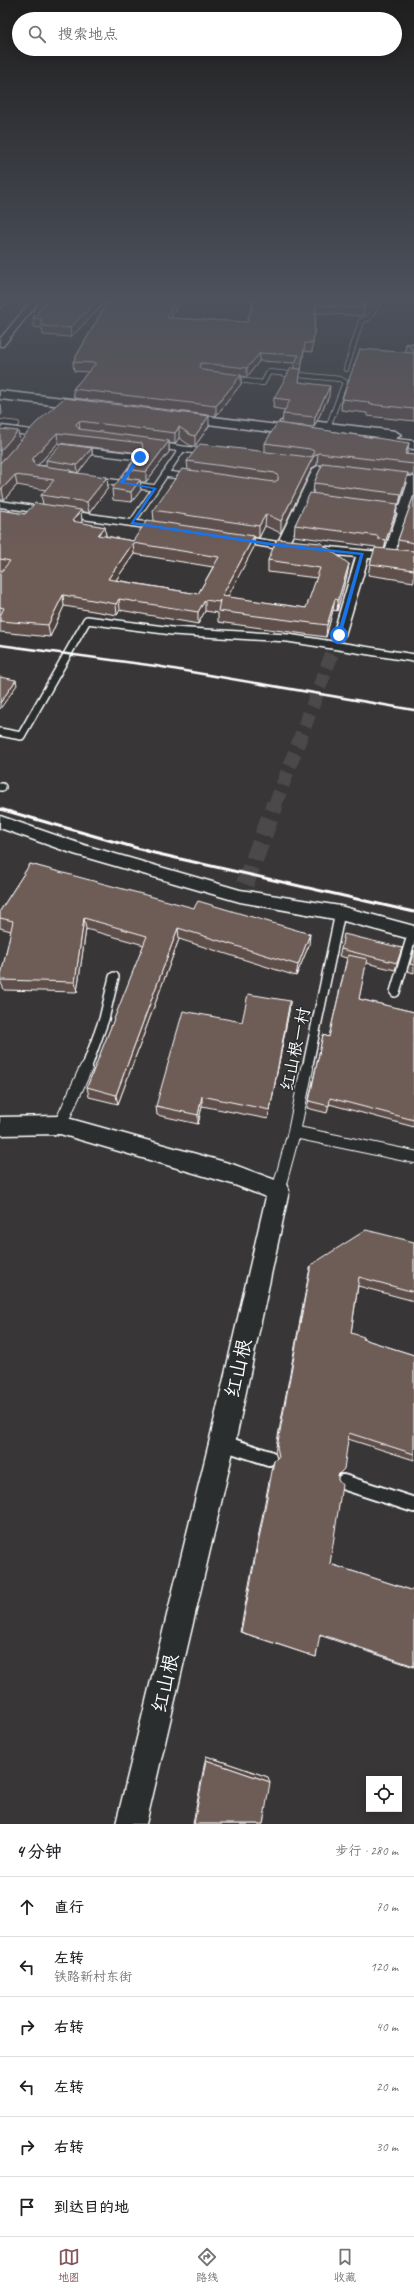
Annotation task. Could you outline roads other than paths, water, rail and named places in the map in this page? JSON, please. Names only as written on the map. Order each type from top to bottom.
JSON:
[{"type":"main road","points":[[0,388],[101,403],[0,395]]},
{"type":"main road","points":[[414,438],[328,427],[171,412],[414,446]]},
{"type":"street","points":[[282,545],[308,499],[318,468],[355,473]]},
{"type":"street","points":[[370,475],[414,480],[412,491],[391,550]]},
{"type":"street","points":[[0,504],[179,530]]},
{"type":"street","points":[[366,506],[404,510]]},
{"type":"street","points":[[218,536],[282,545],[414,559]]},
{"type":"street","points":[[339,635],[363,554]]},
{"type":"street","points":[[0,822],[80,850],[413,932]]},
{"type":"street","points":[[0,1126],[60,1125],[232,1174],[278,1191]]},
{"type":"street","name":"红山根","points":[[131,1824],[222,1443],[278,1191]]},
{"type":"lane","points":[[328,427],[344,384]]},
{"type":"lane","points":[[0,422],[18,424]]},
{"type":"lane","points":[[0,429],[33,433],[23,444]]},
{"type":"lane","points":[[151,445],[214,453]]},
{"type":"lane","points":[[74,449],[140,457],[121,483]]},
{"type":"lane","points":[[132,523],[182,449]]},
{"type":"lane","points":[[165,474],[196,478]]},
{"type":"lane","points":[[91,479],[155,488]]},
{"type":"lane","points":[[0,732],[21,736],[87,620],[172,630],[288,638],[414,658]]},
{"type":"lane","name":"红山根一村","points":[[278,1191],[294,1132],[340,913]]},
{"type":"lane","points":[[395,992],[413,932]]},
{"type":"lane","points":[[60,1125],[93,1053],[104,1019],[114,977]]},
{"type":"lane","points":[[294,1132],[414,1157]]},
{"type":"lane","points":[[222,1443],[269,1458]]},
{"type":"lane","points":[[343,1482],[414,1504]]},
{"type":"tunnel","points":[[275,805],[339,635]]},
{"type":"tunnel","points":[[245,884],[275,804]]},
{"type":"railway","points":[[0,645],[156,666],[414,710]]},
{"type":"railway","points":[[0,809],[154,853],[414,912]]}]
